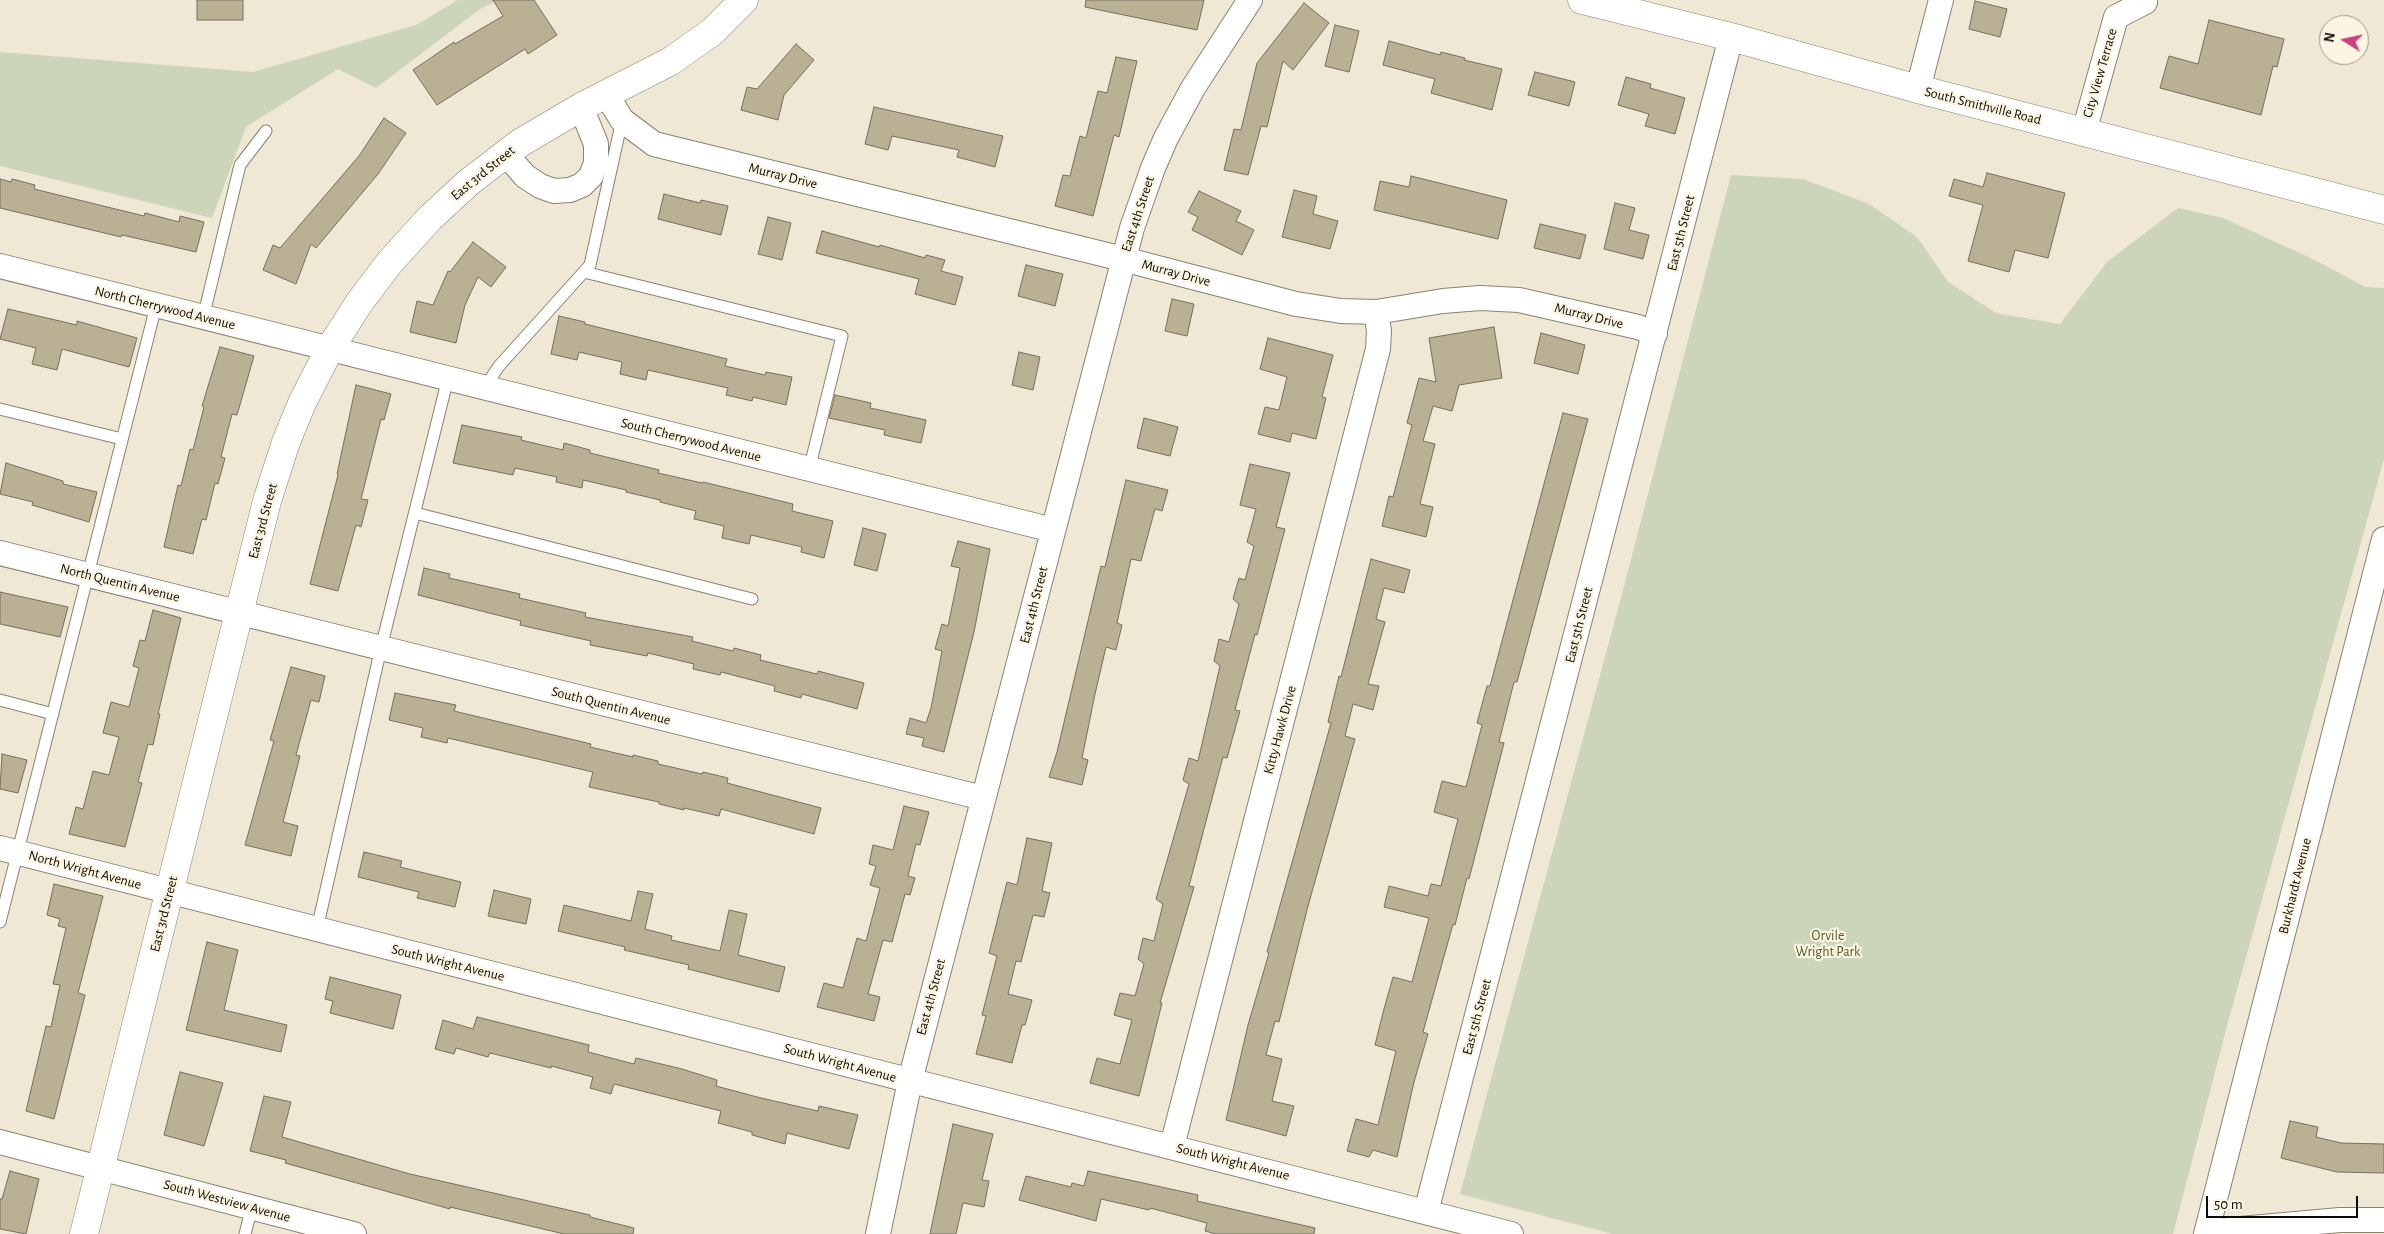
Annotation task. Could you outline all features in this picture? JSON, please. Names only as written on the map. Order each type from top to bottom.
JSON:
[{"type":"main road","name":"East 3rd Street","points":[[84,1234],[267,501],[286,442],[302,403],[329,350],[359,303],[390,262],[430,218],[469,182],[505,154],[581,107],[671,61],[712,32],[744,0]]},
{"type":"main road","name":"South Smithville Road","points":[[1582,0],[1624,5],[1918,89],[2384,210]]},
{"type":"street","name":"East 4th Street","points":[[878,1234],[910,1081],[1123,258],[1153,168],[1166,138],[1193,88],[1250,0]]},
{"type":"street","points":[[1918,89],[1941,0]]},
{"type":"street","name":"City View Terrace","points":[[2084,132],[2116,17],[2145,2]]},
{"type":"street","name":"East 5th Street","points":[[1426,1212],[1731,37]]},
{"type":"street","name":"Murray Drive","points":[[606,94],[622,120],[654,144],[1123,258],[1296,304],[1341,311],[1376,312],[1443,301],[1480,298],[1519,300],[1638,327],[1655,334]]},
{"type":"street","points":[[505,154],[525,176],[540,186],[554,191],[570,190],[582,185],[591,176],[596,163],[596,144],[581,107]]},
{"type":"street","name":"North Cherrywood Avenue","points":[[0,266],[329,350]]},
{"type":"street","name":"Kitty Hawk Drive","points":[[1172,1146],[1378,349],[1379,332],[1376,312]]},
{"type":"street","name":"South Cherrywood Avenue","points":[[329,350],[485,387],[1053,530]]},
{"type":"street","name":"Burkhardt Avenue","points":[[2207,1233],[2384,539]]},
{"type":"street","name":"North Quentin Avenue","points":[[0,553],[240,612]]},
{"type":"street","name":"South Quentin Avenue","points":[[240,612],[983,798]]},
{"type":"street","name":"North Wright Avenue","points":[[9,850],[169,892]]},
{"type":"street","name":"South Wright Avenue","points":[[169,892],[1172,1146],[1511,1234]]},
{"type":"street","name":"South Westview Avenue","points":[[0,1142],[354,1234]]},
{"type":"street","points":[[2207,1233],[2340,1220],[2384,1220]]},
{"type":"lane","points":[[485,387],[499,366],[590,265],[622,120]]},
{"type":"lane","points":[[203,318],[240,165],[266,131]]},
{"type":"lane","points":[[584,272],[842,336],[809,470]]},
{"type":"lane","points":[[0,922],[9,850],[53,714],[156,306]]},
{"type":"lane","points":[[317,929],[381,648],[448,378]]},
{"type":"lane","points":[[0,409],[122,439]]},
{"type":"lane","points":[[415,513],[752,599]]},
{"type":"lane","points":[[0,700],[53,714]]},
{"type":"lane","points":[[245,1234],[252,1207]]},
{"type":"green space","points":[[458,0],[498,0],[480,9],[376,88],[338,69],[246,127],[212,218],[0,166],[0,52],[253,72],[416,25]]},
{"type":"green space","name":"Orvile Wright Park","points":[[1731,175],[1803,179],[1869,204],[1917,237],[1948,282],[1996,313],[2060,324],[2107,262],[2178,208],[2223,218],[2317,261],[2365,287],[2384,288],[2384,459],[2228,1022],[2173,1234],[1613,1234],[1460,1194],[1622,594]]},
{"type":"building","points":[[197,0],[243,0],[243,20],[197,20]]},
{"type":"building","points":[[493,0],[534,0],[557,35],[528,54],[525,49],[437,105],[413,70],[454,42],[455,44],[503,16]]},
{"type":"building","points":[[1086,0],[1204,0],[1197,30],[1085,7]]},
{"type":"building","points":[[1975,1],[2007,9],[2000,37],[1969,29]]},
{"type":"building","points":[[1304,3],[1329,23],[1293,70],[1283,61],[1267,127],[1261,126],[1248,175],[1224,170],[1234,129],[1241,130],[1257,63]]},
{"type":"building","points":[[2209,20],[2284,39],[2277,67],[2273,66],[2261,115],[2160,88],[2169,56],[2198,64]]},
{"type":"building","points":[[1335,25],[1359,31],[1349,72],[1325,66]]},
{"type":"building","points":[[1389,41],[1440,55],[1441,52],[1465,58],[1464,60],[1502,69],[1492,110],[1431,93],[1435,79],[1383,65]]},
{"type":"building","points":[[796,44],[814,60],[784,95],[778,120],[741,110],[747,87],[757,89]]},
{"type":"building","points":[[1116,57],[1137,61],[1119,137],[1114,135],[1093,216],[1055,206],[1063,175],[1070,176],[1080,136],[1086,138],[1098,91],[1107,93]]},
{"type":"building","points":[[1535,72],[1575,82],[1569,106],[1528,95]]},
{"type":"building","points":[[1626,77],[1651,84],[1650,88],[1685,98],[1675,134],[1645,126],[1649,114],[1618,105]]},
{"type":"building","points":[[874,107],[1003,136],[995,167],[957,157],[959,150],[892,136],[888,150],[865,144]]},
{"type":"building","points":[[384,118],[406,133],[378,174],[316,248],[311,244],[296,284],[263,270],[273,245],[280,248],[359,156]]},
{"type":"building","points":[[1987,173],[2065,193],[2048,258],[2015,250],[2009,272],[1968,261],[1983,205],[1949,196],[1954,179],[1983,187]]},
{"type":"building","points":[[1411,176],[1507,200],[1498,239],[1374,210],[1380,181],[1409,187]]},
{"type":"building","points":[[0,179],[11,182],[12,179],[35,185],[34,189],[144,216],[145,213],[179,222],[180,216],[204,222],[196,252],[122,235],[121,237],[0,208]]},
{"type":"building","points":[[1294,190],[1317,196],[1313,214],[1338,221],[1330,249],[1282,237]]},
{"type":"building","points":[[1199,191],[1241,211],[1236,221],[1254,230],[1242,255],[1192,230],[1198,217],[1188,212]]},
{"type":"building","points":[[664,194],[700,203],[701,200],[728,206],[721,235],[658,219]]},
{"type":"building","points":[[1615,203],[1635,208],[1629,230],[1649,235],[1643,259],[1604,249]]},
{"type":"building","points":[[768,217],[791,223],[782,260],[758,254]]},
{"type":"building","points":[[1540,224],[1586,235],[1580,259],[1534,248]]},
{"type":"building","points":[[822,231],[925,258],[926,255],[945,260],[941,271],[963,277],[955,305],[915,294],[919,279],[816,253]]},
{"type":"building","points":[[473,242],[506,267],[491,287],[478,277],[465,305],[456,343],[410,332],[417,301],[433,305],[448,271],[450,272]]},
{"type":"building","points":[[1026,265],[1063,274],[1055,306],[1018,296]]},
{"type":"building","points":[[1172,299],[1194,304],[1187,336],[1165,331]]},
{"type":"building","points":[[8,309],[77,325],[77,321],[137,338],[129,367],[62,349],[57,370],[32,364],[36,348],[0,339]]},
{"type":"building","points":[[559,316],[727,359],[725,366],[765,375],[766,372],[792,377],[786,405],[753,397],[752,401],[726,395],[728,388],[648,370],[646,380],[620,374],[622,362],[579,352],[577,360],[551,354]]},
{"type":"building","points":[[1494,327],[1502,378],[1459,385],[1452,411],[1433,406],[1423,441],[1435,444],[1420,504],[1433,507],[1426,537],[1382,526],[1389,496],[1393,497],[1412,425],[1407,423],[1419,378],[1436,382],[1429,338]]},
{"type":"building","points":[[1541,333],[1585,345],[1578,374],[1534,363]]},
{"type":"building","points":[[1268,338],[1333,355],[1322,397],[1326,398],[1316,439],[1292,433],[1290,442],[1258,434],[1265,407],[1279,410],[1287,377],[1260,369]]},
{"type":"building","points":[[220,347],[254,356],[237,415],[232,414],[221,457],[225,458],[218,484],[215,483],[206,520],[202,519],[193,554],[164,547],[178,485],[181,486],[190,449],[193,450],[204,407],[202,406]]},
{"type":"building","points":[[1019,352],[1040,357],[1033,390],[1012,385]]},
{"type":"building","points":[[356,385],[391,394],[384,420],[381,419],[361,499],[368,500],[361,527],[356,525],[338,591],[310,584],[338,475]]},
{"type":"building","points":[[835,395],[871,403],[870,408],[926,420],[921,443],[884,435],[885,430],[829,418]]},
{"type":"building","points":[[1563,413],[1588,419],[1517,682],[1514,682],[1499,742],[1504,743],[1469,879],[1467,878],[1455,925],[1453,924],[1423,1032],[1428,1034],[1414,1082],[1397,1157],[1373,1150],[1369,1157],[1347,1151],[1356,1119],[1378,1125],[1396,1051],[1375,1045],[1393,977],[1412,982],[1429,918],[1384,907],[1389,886],[1428,896],[1431,884],[1441,886],[1458,819],[1434,812],[1442,781],[1466,787],[1482,725],[1477,723],[1487,686],[1490,686]]},
{"type":"building","points":[[1144,418],[1178,427],[1170,456],[1137,448]]},
{"type":"building","points":[[462,425],[522,437],[521,440],[563,450],[564,443],[590,450],[590,453],[659,470],[658,473],[793,504],[792,511],[833,521],[824,558],[801,552],[802,547],[751,535],[749,544],[722,538],[724,526],[694,519],[696,511],[626,492],[626,490],[583,480],[582,488],[556,482],[557,477],[515,468],[513,475],[453,463]]},
{"type":"building","points":[[6,463],[63,481],[63,484],[97,492],[89,522],[32,505],[33,502],[0,494]]},
{"type":"building","points":[[1250,464],[1290,473],[1276,527],[1285,529],[1235,710],[1240,711],[1227,758],[1223,757],[1189,886],[1194,887],[1160,1003],[1162,1003],[1139,1096],[1090,1083],[1097,1058],[1120,1064],[1132,1020],[1114,1015],[1120,993],[1135,996],[1144,964],[1138,959],[1143,938],[1154,941],[1163,904],[1156,899],[1189,784],[1183,780],[1189,758],[1198,761],[1220,666],[1214,661],[1219,639],[1229,642],[1239,604],[1233,599],[1239,578],[1245,580],[1254,546],[1247,542],[1256,509],[1240,505]]},
{"type":"building","points":[[1126,480],[1168,490],[1162,511],[1155,509],[1141,561],[1131,559],[1117,623],[1122,625],[1116,650],[1106,647],[1095,694],[1082,758],[1088,760],[1082,785],[1049,777],[1057,752],[1101,566],[1105,567]]},
{"type":"building","points":[[863,528],[886,534],[877,571],[854,565]]},
{"type":"building","points":[[958,541],[990,549],[974,632],[944,752],[922,746],[924,738],[906,734],[910,718],[926,723],[931,708],[942,651],[935,649],[942,624],[948,626],[960,568],[951,566]]},
{"type":"building","points":[[1371,559],[1410,570],[1404,593],[1384,588],[1376,619],[1385,622],[1368,684],[1379,686],[1373,710],[1353,704],[1345,736],[1355,739],[1308,906],[1279,1022],[1275,1021],[1266,1055],[1282,1059],[1272,1101],[1294,1106],[1286,1136],[1226,1120],[1248,1025],[1331,723],[1328,722],[1339,676],[1341,677]]},
{"type":"building","points":[[424,568],[450,574],[449,578],[520,594],[519,598],[586,613],[585,617],[693,637],[692,641],[733,651],[734,648],[761,655],[760,660],[817,674],[818,671],[864,683],[857,709],[802,694],[801,698],[774,691],[775,686],[721,672],[720,675],[693,669],[694,664],[648,653],[647,656],[590,645],[591,641],[520,625],[521,621],[418,595]]},
{"type":"building","points":[[0,592],[68,607],[60,637],[0,624]]},
{"type":"building","points":[[153,610],[181,618],[158,714],[160,714],[153,745],[148,744],[138,782],[142,783],[125,847],[69,834],[76,807],[83,809],[93,771],[109,775],[119,737],[103,733],[111,702],[129,707],[139,668],[133,666],[140,640],[145,641]]},
{"type":"building","points":[[291,667],[325,676],[319,702],[311,700],[296,755],[300,756],[283,822],[298,826],[291,856],[245,845],[274,741],[270,740]]},
{"type":"building","points":[[395,693],[456,705],[454,711],[591,744],[590,747],[658,761],[658,764],[702,774],[703,772],[728,778],[727,783],[821,808],[814,834],[721,809],[719,816],[684,808],[684,810],[659,804],[659,802],[589,787],[593,772],[448,738],[447,743],[421,737],[423,728],[389,720]]},
{"type":"building","points":[[2,754],[27,760],[18,793],[0,789]]},
{"type":"building","points":[[904,806],[929,812],[920,845],[916,844],[908,876],[915,878],[910,895],[905,894],[892,942],[883,940],[868,994],[880,997],[874,1021],[817,1007],[824,983],[843,988],[857,938],[866,941],[880,888],[870,885],[876,866],[869,864],[873,845],[893,850]]},
{"type":"building","points":[[1027,838],[1052,843],[1042,891],[1050,893],[1044,917],[1033,915],[1021,962],[1016,961],[1008,994],[1032,1000],[1025,1025],[1022,1025],[1012,1063],[976,1054],[986,1016],[982,1015],[997,956],[989,953],[1007,882],[1017,885]]},
{"type":"building","points":[[364,852],[402,861],[400,867],[461,882],[455,907],[417,898],[419,892],[358,877]]},
{"type":"building","points":[[54,884],[103,896],[78,993],[85,995],[54,1119],[26,1111],[46,1026],[51,1027],[60,985],[53,984],[66,928],[58,926],[60,919],[47,915]]},
{"type":"building","points":[[494,890],[531,899],[526,924],[488,916]]},
{"type":"building","points":[[638,891],[653,894],[645,929],[672,936],[671,940],[720,951],[729,910],[747,914],[738,955],[785,967],[779,992],[688,969],[689,965],[624,950],[625,947],[558,931],[564,905],[631,921]]},
{"type":"building","points":[[207,942],[238,950],[224,1010],[287,1025],[281,1052],[186,1030]]},
{"type":"building","points":[[330,977],[401,995],[393,1029],[330,1013],[333,1001],[325,999]]},
{"type":"building","points":[[477,1017],[589,1045],[588,1052],[634,1064],[636,1058],[682,1069],[717,1080],[716,1086],[761,1098],[818,1111],[819,1106],[858,1115],[849,1149],[787,1133],[785,1144],[752,1135],[752,1132],[718,1123],[721,1111],[614,1084],[611,1094],[590,1088],[593,1077],[551,1066],[551,1068],[490,1053],[488,1057],[456,1048],[454,1054],[435,1049],[443,1020],[473,1029]]},
{"type":"building","points":[[180,1072],[223,1083],[204,1146],[164,1135]]},
{"type":"building","points":[[264,1096],[291,1102],[282,1137],[410,1174],[590,1215],[590,1217],[634,1228],[633,1234],[564,1234],[450,1207],[450,1209],[285,1163],[286,1160],[250,1151]]},
{"type":"building","points":[[2290,1121],[2318,1127],[2316,1137],[2341,1143],[2384,1144],[2384,1173],[2337,1172],[2281,1158]]},
{"type":"building","points":[[953,1124],[993,1134],[982,1180],[989,1181],[984,1207],[963,1203],[956,1234],[930,1234]]},
{"type":"building","points":[[10,1171],[39,1179],[26,1234],[0,1229],[0,1199],[2,1199]]},
{"type":"building","points":[[1088,1171],[1198,1195],[1197,1201],[1315,1228],[1314,1234],[1216,1234],[1205,1231],[1207,1223],[1150,1208],[1149,1210],[1101,1199],[1096,1221],[1019,1200],[1026,1176],[1071,1187],[1072,1183],[1084,1186]]}]
